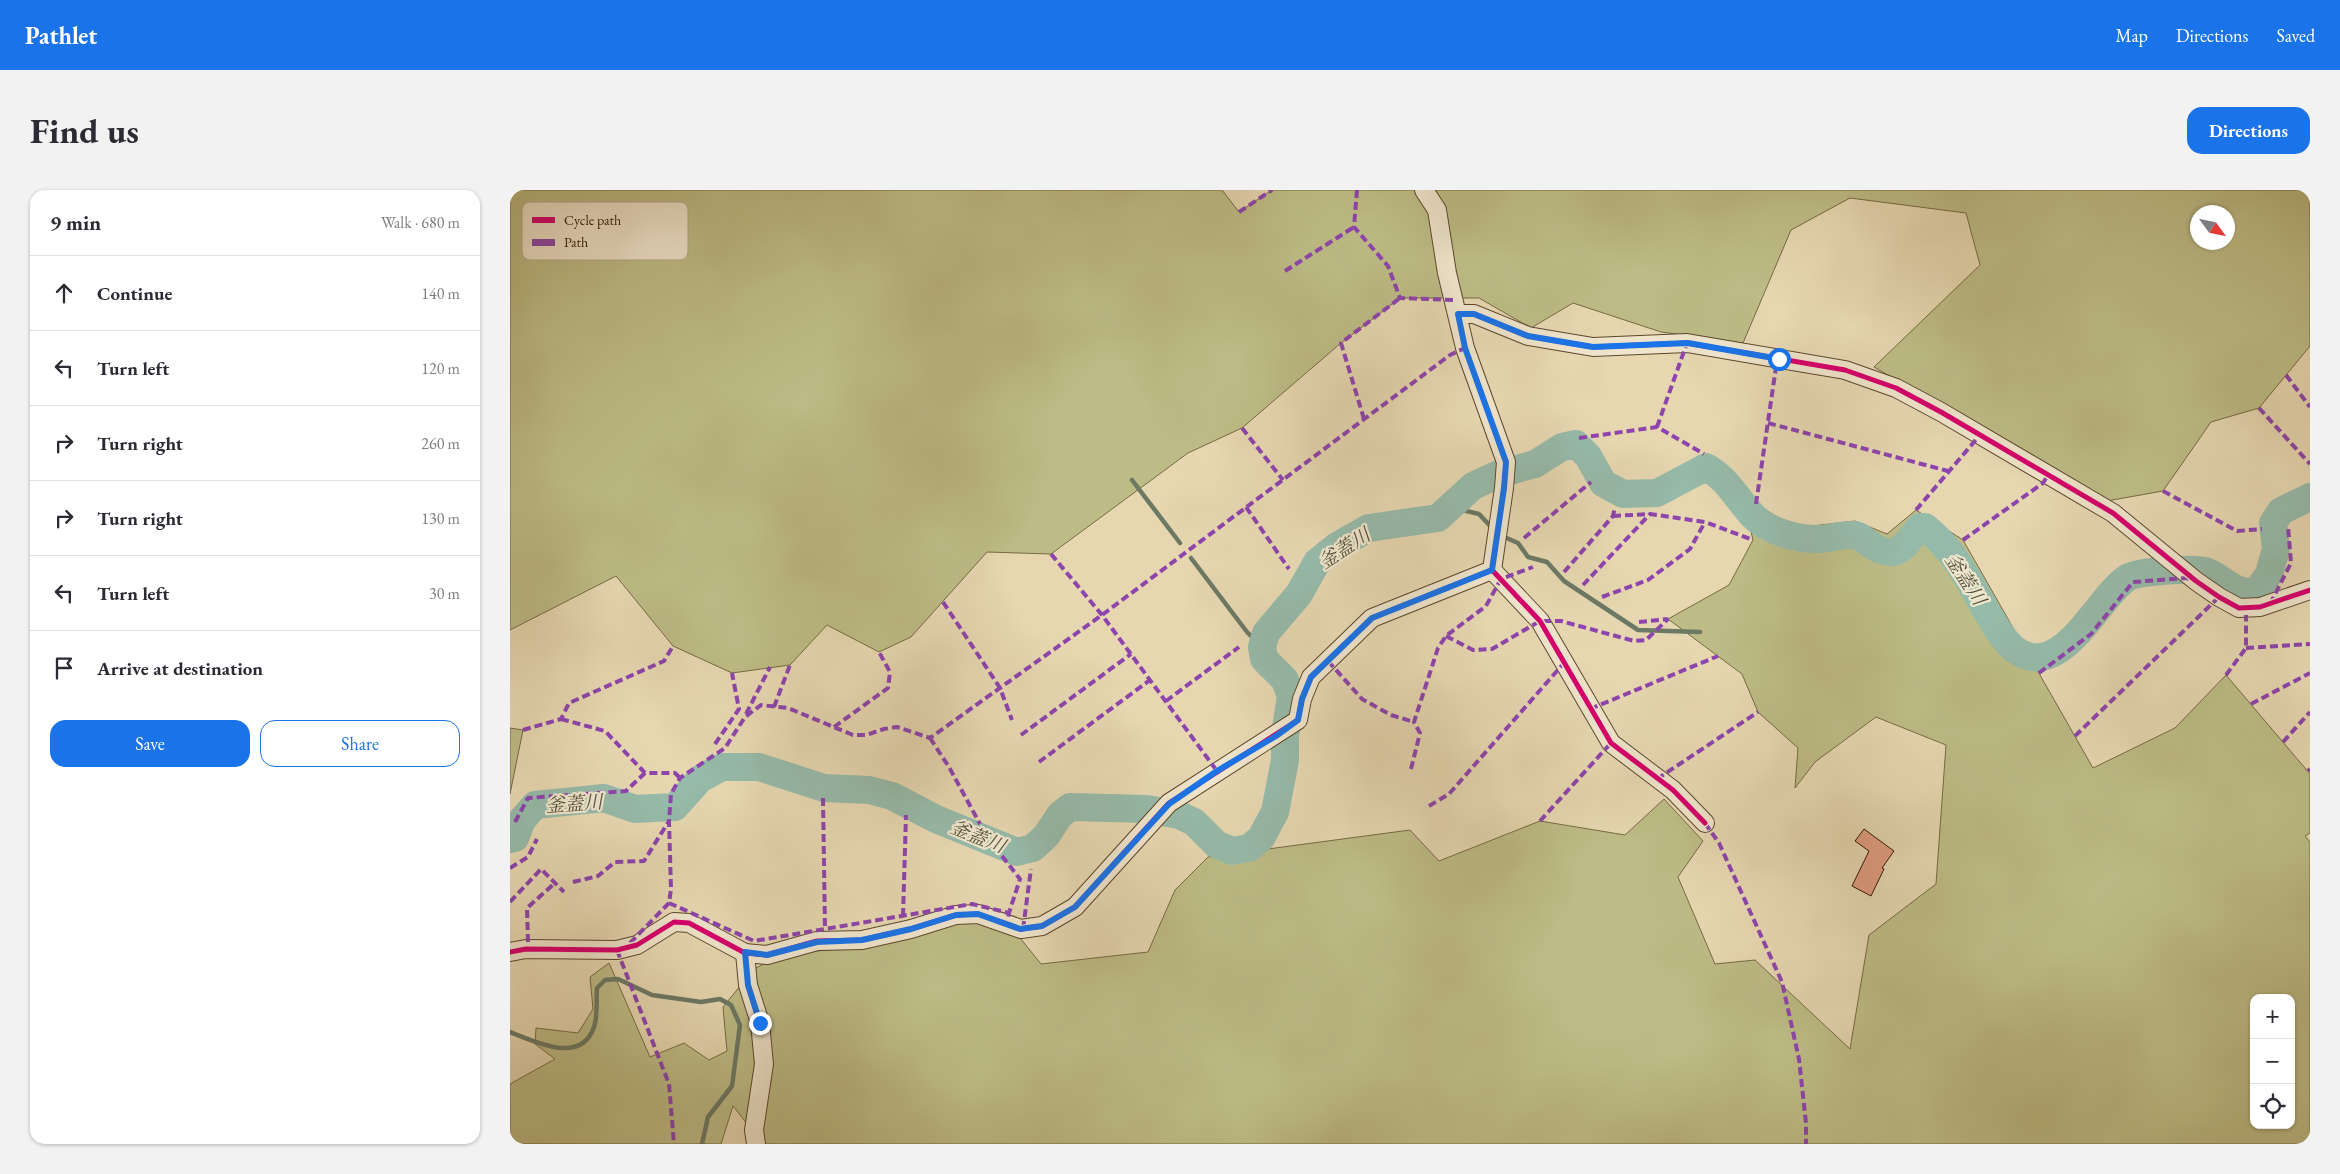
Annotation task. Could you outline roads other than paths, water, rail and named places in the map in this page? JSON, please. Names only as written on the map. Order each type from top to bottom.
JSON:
[{"type":"street","points":[[1424,190],[1437,210],[1447,273],[1465,348],[1506,462],[1492,570]]},
{"type":"street","points":[[1458,314],[1474,314],[1528,336],[1593,347],[1688,343],[1845,370],[1896,388],[2113,513],[2196,581],[2218,597],[2239,608],[2260,607],[2310,590]]},
{"type":"street","points":[[510,952],[526,949],[617,950],[637,945],[674,922],[689,923],[745,952],[767,955],[817,942],[862,940],[911,929],[956,915],[978,914],[1020,929],[1042,926],[1075,907],[1152,825],[1169,804],[1298,720],[1302,699],[1311,677],[1372,618],[1492,570]]},
{"type":"street","points":[[1492,570],[1540,622],[1611,743],[1673,790],[1705,823]]},
{"type":"street","points":[[745,952],[748,985],[760,1023],[764,1064],[754,1130],[756,1144]]},
{"type":"waterway","name":"釜蓋川","points":[[510,839],[515,838],[522,820],[535,805],[604,798],[635,809],[675,807],[700,779],[722,767],[759,767],[824,788],[869,790],[892,796],[936,819],[1017,852],[1033,848],[1046,836],[1060,815],[1070,807],[1147,809],[1179,815],[1194,822],[1216,844],[1232,851],[1249,848],[1261,838],[1275,812],[1285,760],[1285,735],[1291,696],[1285,680],[1264,659],[1262,647],[1266,633],[1299,594],[1317,562],[1337,546],[1369,528],[1438,518],[1473,486],[1499,474],[1535,464],[1562,447],[1576,444],[1588,456],[1603,483],[1623,494],[1657,493],[1706,467],[1726,483],[1760,522],[1785,534],[1812,539],[1855,535],[1861,537],[1877,549],[1892,552],[1903,547],[1920,527],[1925,527],[1952,555],[2005,640],[2014,649],[2031,657],[2047,656],[2062,647],[2076,634],[2115,589],[2127,578],[2133,576],[2165,571],[2199,570],[2210,573],[2237,589],[2257,591],[2269,574],[2276,549],[2273,523],[2281,511],[2310,497]]},
{"type":"waterway","points":[[1132,480],[1180,543]]},
{"type":"waterway","points":[[1450,507],[1479,514],[1494,530]]},
{"type":"waterway","points":[[1502,536],[1518,543],[1528,557],[1547,562],[1564,581],[1638,630],[1700,632]]},
{"type":"waterway","points":[[1191,558],[1247,632],[1262,647]]},
{"type":"waterway","points":[[510,1032],[557,1048],[569,1048],[579,1045],[588,1039],[594,1027],[597,988],[605,980],[618,979],[652,995],[701,1002],[720,999],[731,1005],[740,1025],[732,1086],[708,1117],[702,1144]]}]
